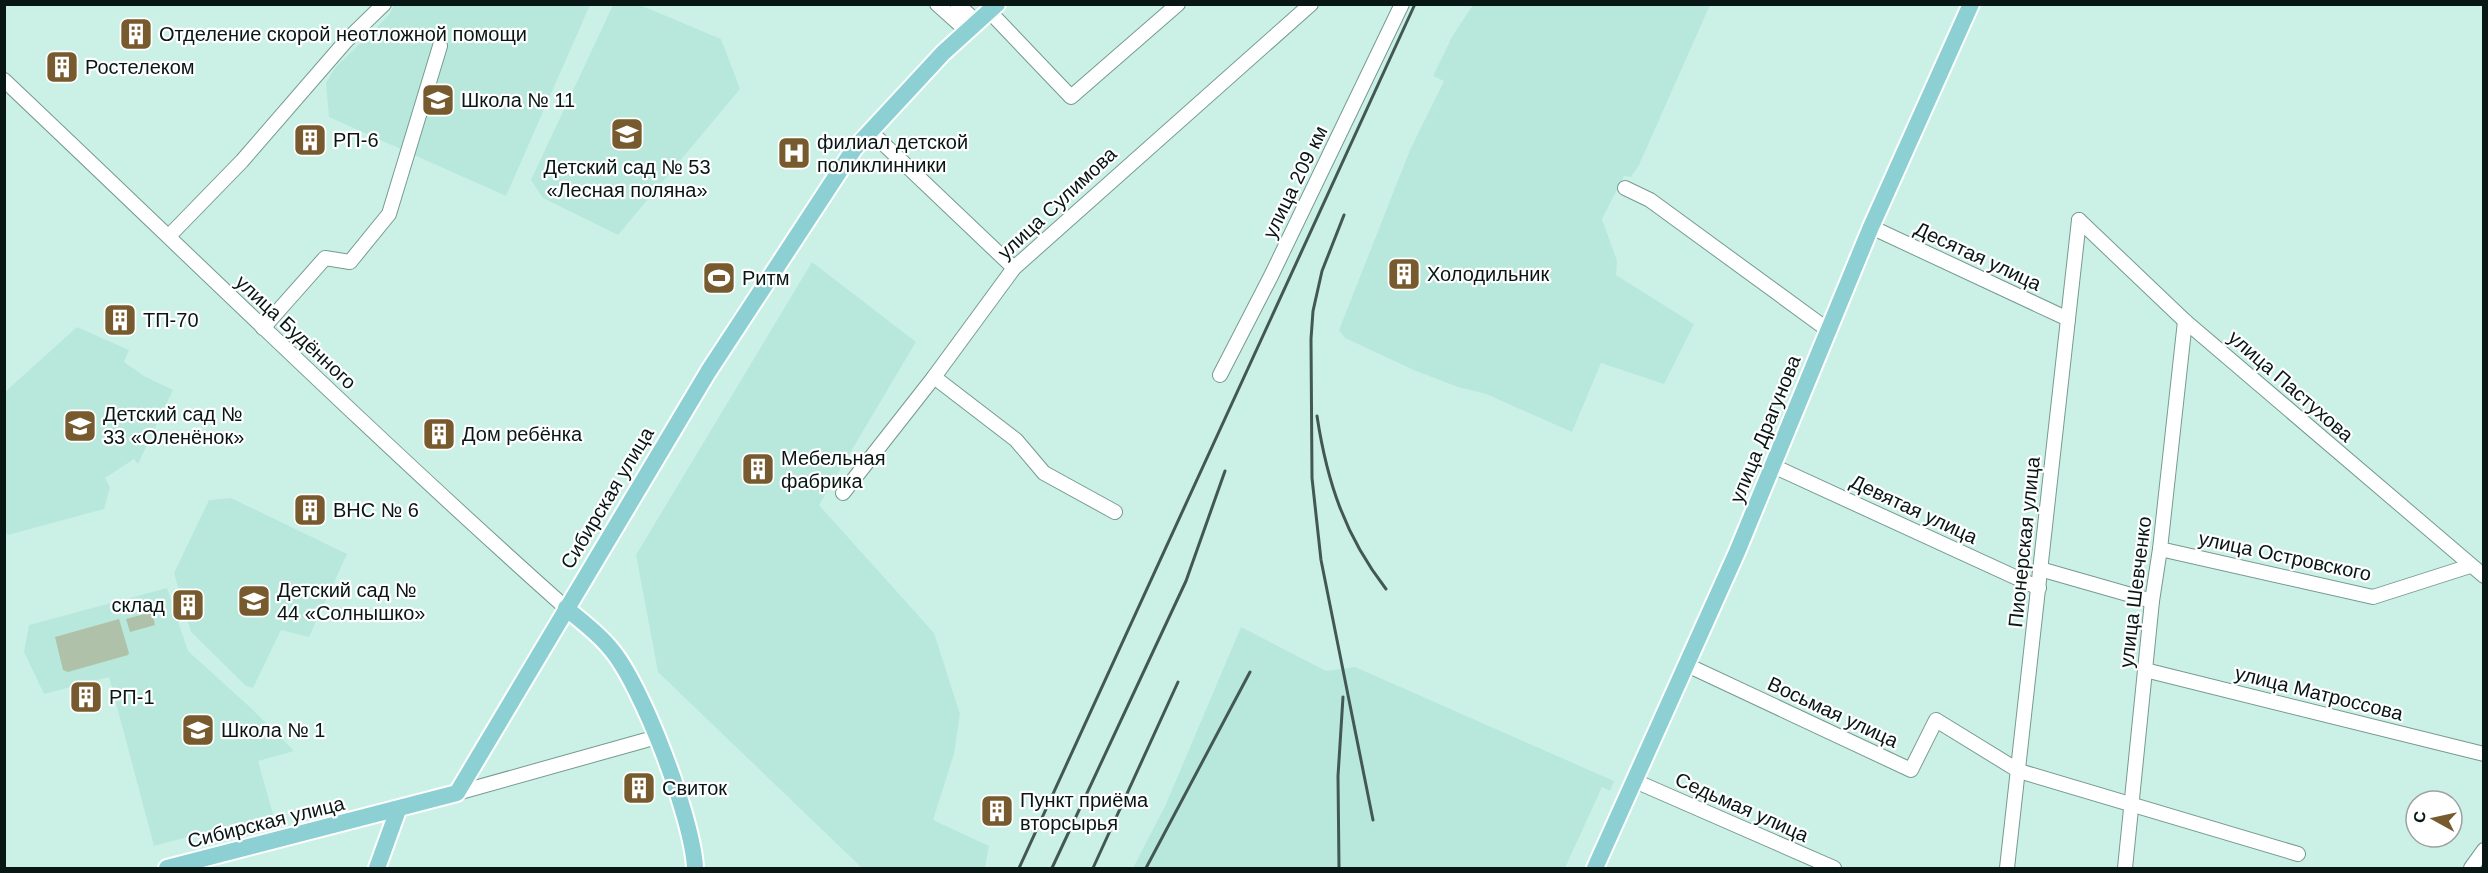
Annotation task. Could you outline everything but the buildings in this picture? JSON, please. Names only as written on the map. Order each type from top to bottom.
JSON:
[{"type":"main road","name":"улица Драгунова","points":[[1595,868],[1687,665],[1773,466],[1871,227],[1971,4]]},
{"type":"main road","name":"Сибирская улица","points":[[167,868],[457,793],[708,372],[795,236],[854,149],[982,17]]},
{"type":"main road","points":[[566,608],[610,647],[624,665],[657,737],[681,806],[695,868]]},
{"type":"main road","points":[[377,868],[398,810]]},
{"type":"street","points":[[169,236],[242,161],[346,40],[384,4]]},
{"type":"street","points":[[937,4],[982,17]]},
{"type":"street","points":[[957,4],[982,17],[1071,96],[1178,4]]},
{"type":"street","name":"улица Сулимова","points":[[843,492],[934,377],[1014,268],[1311,4]]},
{"type":"street","name":"улица 209 км","points":[[1220,375],[1276,266],[1402,4]]},
{"type":"street","points":[[263,328],[325,258],[350,262],[389,213],[440,46]]},
{"type":"street","name":"улица Будённого","points":[[4,80],[263,328],[566,608]]},
{"type":"street","points":[[870,131],[1014,268]]},
{"type":"street","points":[[1625,188],[1650,200],[1828,330]]},
{"type":"street","name":"Пионерская улица","points":[[2007,868],[2079,220]]},
{"type":"street","name":"улица Пастухова","points":[[2079,220],[2185,321],[2484,576]]},
{"type":"street","name":"Десятая улица","points":[[1871,227],[2068,319]]},
{"type":"street","name":"улица Шевченко","points":[[2125,868],[2152,601],[2160,549],[2185,321]]},
{"type":"street","points":[[934,377],[1016,440],[1044,473],[1115,512]]},
{"type":"street","name":"Девятая улица","points":[[1773,466],[2039,588]]},
{"type":"street","name":"улица Островского","points":[[2160,549],[2373,597],[2470,566]]},
{"type":"street","points":[[2040,569],[2152,601]]},
{"type":"street","name":"Восьмая улица","points":[[1687,665],[1911,770],[1936,720],[2019,771]]},
{"type":"street","name":"улица Матроссова","points":[[2145,670],[2484,754]]},
{"type":"street","points":[[457,793],[657,737]]},
{"type":"street","points":[[2019,771],[2298,854]]},
{"type":"street","name":"Седьмая улица","points":[[1635,781],[1834,868]]},
{"type":"street","points":[[2471,868],[2484,850]]},
{"type":"shaded area","name":"Школа № 11","points":[[394,5],[590,5],[506,196],[329,117],[326,83],[335,68],[389,15]]},
{"type":"shaded area","name":"Детский сад № 53 «Лесная поляна»","points":[[613,5],[640,5],[721,39],[740,89],[618,235],[543,198],[531,180]]},
{"type":"shaded area","points":[[1473,5],[1710,5],[1639,165],[1631,177],[1624,176],[1602,219],[1617,261],[1616,275],[1694,324],[1664,384],[1601,363],[1572,432],[1486,394],[1458,387],[1416,371],[1345,338],[1339,330],[1410,150],[1444,81],[1433,76],[1453,35]]},
{"type":"shaded area","points":[[812,262],[916,342],[819,505],[934,633],[960,714],[954,754],[933,820],[989,846],[985,868],[862,868],[658,672],[636,555]]},
{"type":"shaded area","name":"Детский сад № 33 «Оленёнок»","points":[[77,327],[129,350],[124,362],[144,376],[173,390],[138,464],[134,459],[105,478],[110,487],[104,509],[8,535],[4,530],[5,392]]},
{"type":"shaded area","name":"Детский сад № 44 «Солнышко»","points":[[231,498],[347,554],[309,637],[281,630],[253,688],[246,686],[191,632],[174,573],[209,500]]},
{"type":"shaded area","name":"Школа № 1","points":[[167,588],[188,651],[294,751],[258,761],[273,814],[154,846],[109,677],[44,694],[24,652],[29,625]]},
{"type":"shaded area","points":[[152,612],[155,625],[130,632],[126,619]]},
{"type":"shaded area","points":[[119,619],[128,655],[68,672],[63,670],[55,637]]},
{"type":"shaded area","points":[[1241,627],[1326,671],[1355,667],[1614,781],[1610,791],[1602,787],[1565,868],[1133,868],[1166,804]]},
{"type":"railway","points":[[1019,868],[1415,4]]},
{"type":"railway","points":[[1344,215],[1322,271],[1313,311],[1311,339],[1312,478],[1321,560],[1373,820]]},
{"type":"railway","points":[[1317,416],[1326,463],[1340,507],[1359,549],[1386,589]]},
{"type":"railway","points":[[1052,868],[1186,581],[1225,471]]},
{"type":"railway","points":[[1146,868],[1250,672]]},
{"type":"railway","points":[[1093,868],[1178,682]]},
{"type":"railway","points":[[1339,868],[1338,776],[1343,697]]},
{"type":"place","name":"Отделение скорой неотложной помощи","points":[[136,34]]},
{"type":"place","name":"Ростелеком","points":[[62,67]]},
{"type":"place","name":"Школа № 11","points":[[438,100]]},
{"type":"place","name":"Детский сад № 53 «Лесная поляна»","points":[[627,134]]},
{"type":"place","name":"РП-6","points":[[310,140]]},
{"type":"place","name":"филиал детской поликлинники","points":[[794,153]]},
{"type":"place","name":"Холодильник","points":[[1404,274]]},
{"type":"place","name":"Ритм","points":[[719,278]]},
{"type":"place","name":"ТП-70","points":[[120,320]]},
{"type":"place","name":"Детский сад № 33 «Оленёнок»","points":[[80,426]]},
{"type":"place","name":"Дом ребёнка","points":[[439,434]]},
{"type":"place","name":"Мебельная фабрика","points":[[758,469]]},
{"type":"place","name":"ВНС № 6","points":[[310,510]]},
{"type":"place","name":"Детский сад № 44 «Солнышко»","points":[[254,601]]},
{"type":"place","name":"склад","points":[[188,605]]},
{"type":"place","name":"РП-1","points":[[86,697]]},
{"type":"place","name":"Школа № 1","points":[[198,730]]},
{"type":"place","name":"Свиток","points":[[639,788]]},
{"type":"place","name":"Пункт приёма вторсырья","points":[[997,811]]}]
